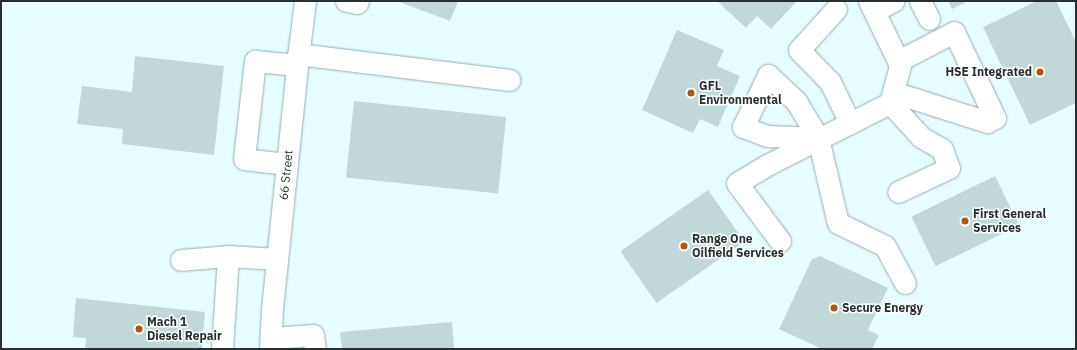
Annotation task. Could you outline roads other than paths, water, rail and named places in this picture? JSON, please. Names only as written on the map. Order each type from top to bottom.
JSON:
[{"type":"street","name":"66 Street","points":[[271,343],[277,259],[305,1]]},
{"type":"street","points":[[346,1],[357,3],[358,1]]},
{"type":"street","points":[[780,241],[737,183],[818,138],[850,123],[891,97],[900,65],[871,6],[894,1]]},
{"type":"street","points":[[836,9],[799,50],[830,82],[850,123]]},
{"type":"street","points":[[891,97],[987,122],[995,118],[954,32],[898,61]]},
{"type":"street","points":[[287,164],[244,160],[255,62],[298,60],[509,80]]},
{"type":"street","points":[[891,97],[921,137],[942,149],[949,168],[898,192]]},
{"type":"street","points":[[818,138],[838,223],[885,246],[905,283]]},
{"type":"street","points":[[222,349],[228,256]]},
{"type":"street","points":[[181,260],[228,256],[277,259]]},
{"type":"street","points":[[271,343],[313,335],[315,349]]},
{"type":"place","name":"HSE Integrated","points":[[1040,72]]},
{"type":"place","name":"GFL Environmental","points":[[691,93]]},
{"type":"place","name":"First General Services","points":[[965,221]]},
{"type":"place","name":"Range One Oilfield Services","points":[[684,246]]},
{"type":"place","name":"Secure Energy","points":[[834,308]]},
{"type":"place","name":"Mach 1 Diesel Repair","points":[[139,329]]}]
